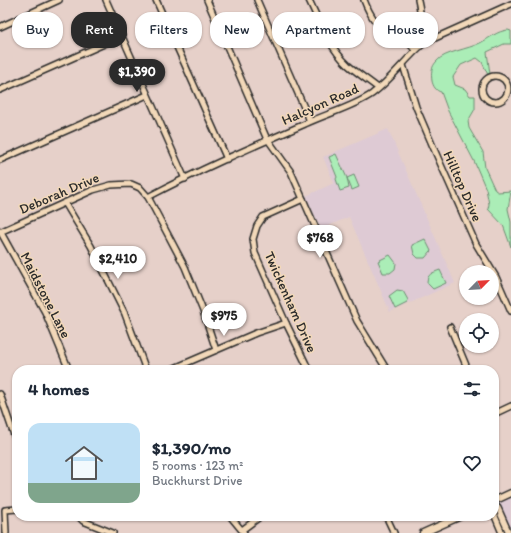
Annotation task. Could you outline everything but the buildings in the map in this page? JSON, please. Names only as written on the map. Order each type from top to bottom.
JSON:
[{"type":"main road","points":[[499,499],[511,493]]},
{"type":"main road","points":[[423,533],[449,521]]},
{"type":"street","points":[[0,26],[59,0]]},
{"type":"street","points":[[106,0],[111,12]]},
{"type":"street","points":[[156,0],[227,159]]},
{"type":"street","points":[[207,0],[269,140],[291,172],[357,321],[384,365]]},
{"type":"street","points":[[257,0],[310,121]]},
{"type":"street","points":[[309,0],[323,31],[333,48],[348,65],[378,88]]},
{"type":"street","points":[[364,0],[373,19]]},
{"type":"street","points":[[418,0],[419,12]]},
{"type":"street","name":"Halcyon Road","points":[[438,37],[511,4]]},
{"type":"street","points":[[0,90],[95,48]]},
{"type":"street","points":[[127,48],[185,179]]},
{"type":"street","name":"Halcyon Road","points":[[148,197],[310,121],[365,98],[403,65],[418,48]]},
{"type":"street","name":"Hilltop Drive","points":[[403,65],[416,107],[434,150],[476,244],[496,277],[511,311]]},
{"type":"street","points":[[494,76],[502,78],[508,88],[506,97],[496,102],[488,100],[483,93],[485,82],[494,76]]},
{"type":"street","points":[[0,160],[147,95]]},
{"type":"street","points":[[506,97],[511,100]]},
{"type":"street","name":"Deborah Drive","points":[[0,232],[101,187],[126,182],[140,188],[148,197]]},
{"type":"street","points":[[148,197],[185,267],[203,311],[216,350]]},
{"type":"street","name":"Twickenham Drive","points":[[303,199],[263,217],[257,226],[254,239],[255,253],[307,365]]},
{"type":"street","points":[[65,203],[91,246],[125,314],[144,365]]},
{"type":"street","name":"Maidstone Lane","points":[[0,232],[45,312],[67,365]]},
{"type":"street","points":[[182,365],[256,333],[286,323]]},
{"type":"street","points":[[450,328],[466,365]]},
{"type":"street","points":[[0,394],[12,429]]},
{"type":"street","points":[[499,412],[511,406]]},
{"type":"street","points":[[6,533],[5,510],[12,509]]},
{"type":"street","points":[[499,510],[509,533]]},
{"type":"street","points":[[83,521],[113,533]]},
{"type":"street","points":[[234,521],[243,532],[255,521]]},
{"type":"street","points":[[388,521],[394,533]]},
{"type":"street","points":[[497,521],[502,533]]},
{"type":"shaded area","points":[[388,129],[455,283],[390,312],[349,217],[321,229],[306,196],[334,183],[323,157]]},
{"type":"shaded area","points":[[511,493],[511,533],[502,533],[497,521],[499,521],[499,499]]},
{"type":"green space","points":[[508,30],[511,31],[511,44],[504,44],[487,52],[490,74],[488,75],[482,62],[477,58],[461,65],[453,77],[455,85],[465,89],[470,96],[475,96],[475,109],[468,121],[469,128],[483,152],[485,168],[495,190],[498,192],[511,191],[508,209],[511,222],[511,247],[503,225],[488,209],[489,204],[486,189],[474,161],[448,111],[441,92],[436,89],[432,81],[432,70],[440,58],[475,45],[497,33]]},
{"type":"green space","points":[[336,154],[347,178],[349,188],[340,191],[336,179],[337,177],[329,157]]},
{"type":"green space","points":[[354,175],[359,187],[352,190],[347,178]]},
{"type":"green space","points":[[425,239],[431,251],[425,258],[418,258],[414,254],[412,245]]},
{"type":"green space","points":[[390,255],[396,263],[395,269],[390,273],[383,273],[378,261]]},
{"type":"green space","points":[[440,270],[446,283],[433,289],[427,283],[428,278],[432,273]]},
{"type":"green space","points":[[397,290],[403,291],[408,300],[407,303],[395,309],[389,296]]}]
